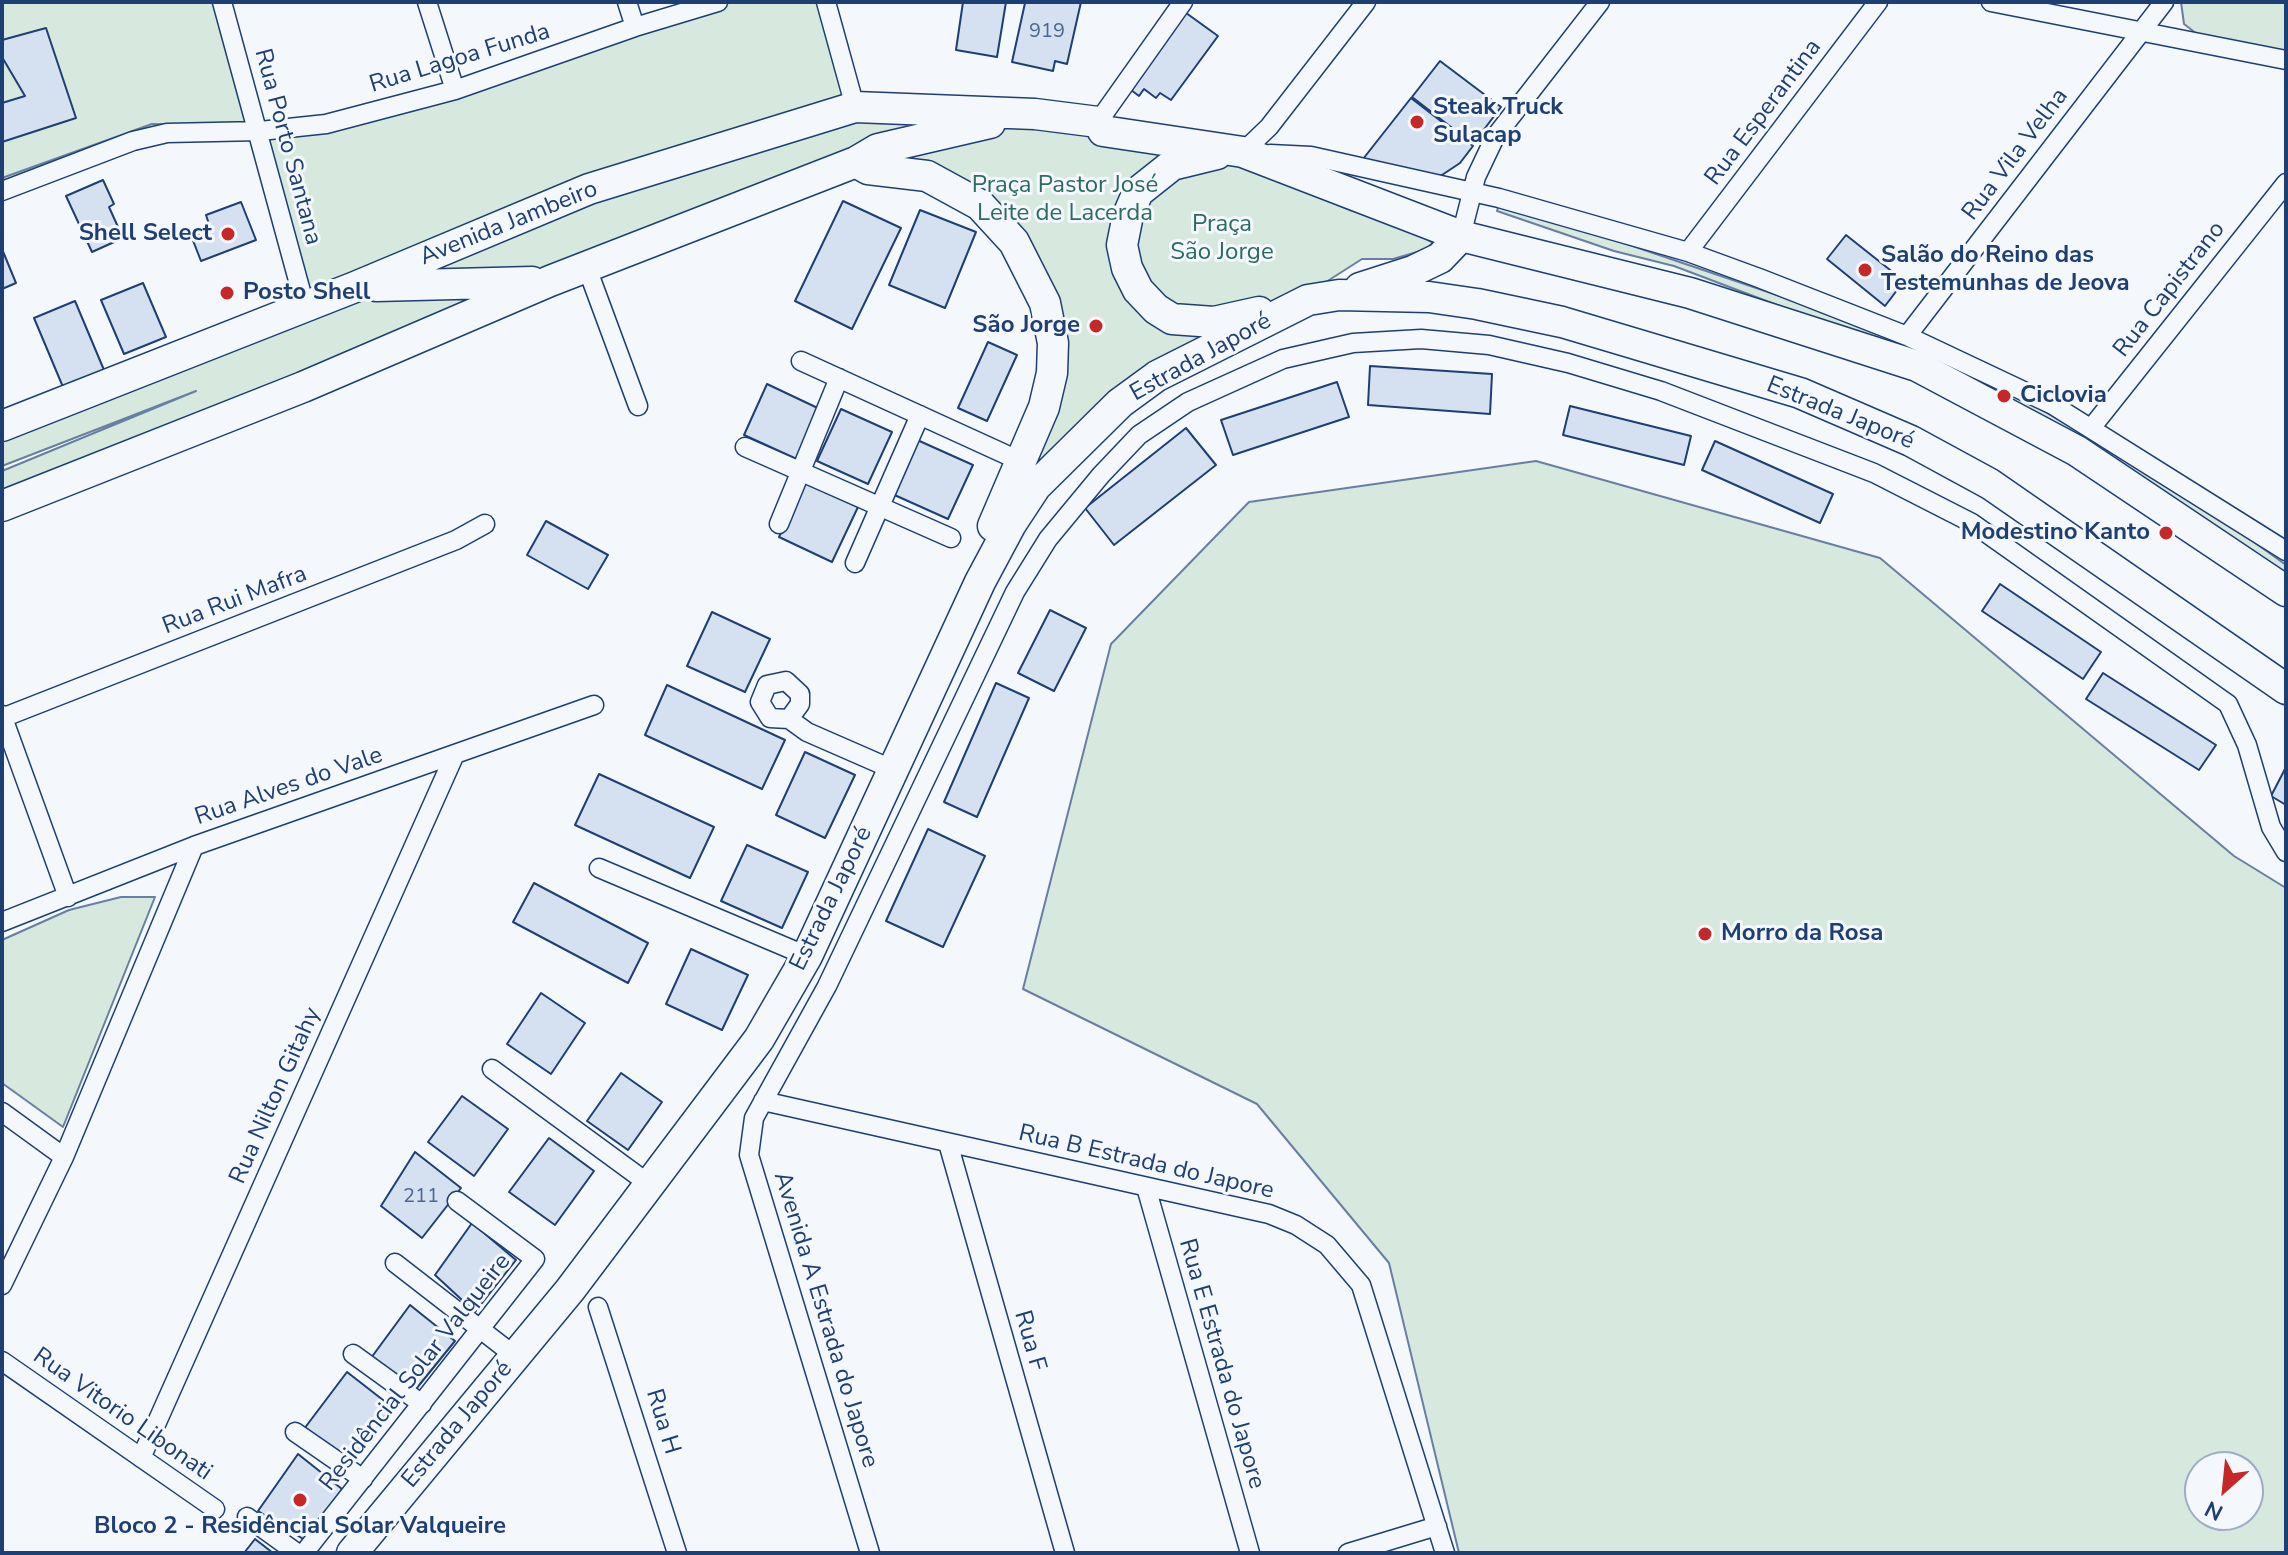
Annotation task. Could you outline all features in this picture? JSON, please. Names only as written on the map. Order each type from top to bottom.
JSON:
[{"type":"main road","name":"Avenida Jambeiro","points":[[2,426],[355,287],[589,189],[855,107],[1035,114]]},
{"type":"main road","points":[[2,506],[303,387],[550,281],[856,162],[878,149],[1035,114],[1098,122],[1103,131],[1243,152],[1461,236],[1690,293],[1917,366],[2077,451],[2286,591]]},
{"type":"main road","points":[[1243,152],[1182,161],[1156,175],[1138,192],[1128,215],[1122,245],[1127,268],[1138,290],[1156,309],[1172,319],[1192,323],[1225,319],[1308,300]]},
{"type":"main road","points":[[856,162],[868,169],[927,176],[968,196],[1001,225],[1032,273],[1045,303],[1053,343],[1052,373],[1044,407],[988,541],[980,582]]},
{"type":"main road","points":[[1339,295],[1413,271],[1440,258],[1461,236]]},
{"type":"main road","points":[[355,287],[550,281]]},
{"type":"main road","name":"Estrada Japoré","points":[[352,1553],[570,1290],[759,1039],[807,956],[980,582],[1036,486],[1120,403],[1183,362],[1308,300],[1339,295],[1429,297],[1562,322],[1800,393],[1911,441],[1990,484],[2286,689]]},
{"type":"street","name":"Rua Porto Santana","points":[[222,2],[260,131],[305,306]]},
{"type":"street","points":[[427,2],[455,90]]},
{"type":"street","points":[[627,2],[635,27]]},
{"type":"street","name":"Rua Lagoa Funda","points":[[2,191],[133,141],[194,130],[260,131],[326,124],[455,90],[635,27],[718,2]]},
{"type":"street","points":[[826,2],[855,107]]},
{"type":"street","points":[[1098,122],[1183,2]]},
{"type":"street","points":[[1243,152],[1269,127],[1366,2]]},
{"type":"street","points":[[1461,236],[1476,177],[1495,137],[1600,2]]},
{"type":"street","name":"Rua Esperantina","points":[[1688,252],[1878,2]]},
{"type":"street","points":[[1991,2],[2286,60]]},
{"type":"street","name":"Rua Vila Velha","points":[[1907,336],[2164,2]]},
{"type":"street","points":[[1243,152],[1311,156],[1473,193],[1688,252],[1907,336],[1988,372],[2092,427],[2284,546]]},
{"type":"street","name":"Rua Capistrano","points":[[2092,427],[2286,183]]},
{"type":"street","points":[[587,268],[638,406]]},
{"type":"street","name":"Avenida A Estrada do Japore","points":[[870,1553],[749,1155],[749,1136],[763,1101],[827,986],[1015,592],[1048,539],[1139,435],[1188,402],[1283,359],[1353,343],[1421,339],[1489,345],[1568,363],[1661,391],[1874,473],[1972,523],[2228,704],[2247,745],[2271,827],[2286,852]]},
{"type":"street","points":[[801,361],[1020,461]]},
{"type":"street","points":[[779,524],[839,378]]},
{"type":"street","points":[[855,563],[920,415]]},
{"type":"street","points":[[745,447],[951,538]]},
{"type":"street","name":"Rua Rui Mafra","points":[[2,717],[456,540],[485,524]]},
{"type":"street","name":"Rua Alves do Vale","points":[[2,922],[194,846],[594,705]]},
{"type":"street","points":[[2,717],[68,897]]},
{"type":"street","points":[[789,719],[807,732],[894,770]]},
{"type":"street","name":"Rua Nilton Gitahy","points":[[141,1458],[455,754]]},
{"type":"street","points":[[2,1285],[64,1157],[194,846]]},
{"type":"street","points":[[599,868],[807,956]]},
{"type":"street","points":[[492,1069],[649,1184]]},
{"type":"street","name":"Rua B Estrada do Japore","points":[[763,1101],[1269,1214],[1296,1225],[1327,1245],[1361,1285],[1381,1340],[1445,1553]]},
{"type":"street","points":[[2,1112],[64,1157]]},
{"type":"street","name":"Rua F","points":[[948,1143],[1065,1553]]},
{"type":"street","name":"Rua E Estrada do Japore","points":[[1146,1187],[1250,1553]]},
{"type":"street","name":"Residêncial Solar Valqueire","points":[[304,1553],[535,1259],[457,1201]]},
{"type":"street","points":[[395,1263],[515,1356]]},
{"type":"street","name":"Rua H","points":[[598,1307],[677,1553]]},
{"type":"street","points":[[353,1354],[422,1404]]},
{"type":"street","name":"Rua Vitorio Libonati","points":[[2,1361],[215,1509]]},
{"type":"street","points":[[295,1432],[363,1479]]},
{"type":"street","points":[[247,1517],[297,1553]]},
{"type":"street","points":[[1348,1553],[1437,1526]]},
{"type":"green space","points":[[2,2],[224,2],[263,127],[152,124],[2,178]]},
{"type":"green space","points":[[716,2],[824,2],[858,119],[1037,119],[1234,160],[1350,210],[1409,229],[1433,243],[1424,250],[1393,259],[1362,259],[1301,298],[1226,333],[1020,488],[1046,349],[1024,268],[973,205],[898,158],[2,505],[2,471],[196,391],[2,466],[2,429],[311,305],[263,127],[312,131]]},
{"type":"green space","points":[[2181,2],[2286,2],[2286,52],[2197,34],[2184,24]]},
{"type":"green space","name":"Ciclovia","points":[[1500,201],[1821,310],[1992,381],[2190,496],[2286,565],[2286,587],[1822,322],[1674,266],[1614,251],[1497,211]]},
{"type":"green space","points":[[1536,461],[1880,558],[2234,856],[2286,888],[2286,1553],[1459,1553],[1389,1263],[1257,1104],[1023,989],[1111,644],[1249,502]]},
{"type":"green space","points":[[121,897],[155,897],[63,1127],[2,1083],[2,940],[69,910]]},
{"type":"building","points":[[963,2],[1006,2],[997,57],[956,50]]},
{"type":"building","points":[[1081,2],[1067,64],[1055,61],[1053,71],[1012,62],[1025,3]]},
{"type":"building","points":[[1182,10],[1218,36],[1171,100],[1160,93],[1156,98],[1144,89],[1139,96],[1127,87]]},
{"type":"building","points":[[46,28],[76,118],[2,142],[2,103],[25,96],[2,57],[2,40]]},
{"type":"building","points":[[1440,61],[1501,107],[1473,144],[1412,97]]},
{"type":"building","name":"Steak Truck Sulacap","points":[[1411,98],[1473,146],[1460,163],[1442,175],[1434,177],[1363,159]]},
{"type":"building","points":[[103,180],[114,204],[109,207],[123,238],[92,252],[66,196]]},
{"type":"building","points":[[843,201],[901,228],[852,329],[795,301]]},
{"type":"building","name":"Shell Select","points":[[241,202],[256,240],[201,261],[192,238],[211,230],[206,215]]},
{"type":"building","points":[[920,210],[976,232],[945,308],[889,285]]},
{"type":"building","name":"Salão do Reino das Testemunhas de Jeova","points":[[1846,235],[1904,281],[1885,306],[1827,259]]},
{"type":"building","points":[[2,249],[16,283],[2,289]]},
{"type":"building","points":[[143,283],[166,337],[124,354],[101,300]]},
{"type":"building","points":[[75,301],[104,370],[63,387],[34,318]]},
{"type":"building","points":[[988,342],[1017,355],[987,421],[958,408]]},
{"type":"building","points":[[1370,366],[1492,374],[1490,414],[1368,405]]},
{"type":"building","points":[[1337,382],[1349,417],[1233,455],[1221,420]]},
{"type":"building","points":[[767,384],[824,411],[801,461],[744,435]]},
{"type":"building","points":[[1570,406],[1691,436],[1684,465],[1563,435]]},
{"type":"building","points":[[841,409],[892,432],[868,484],[817,461]]},
{"type":"building","points":[[1186,428],[1216,465],[1114,545],[1085,508]]},
{"type":"building","points":[[915,439],[973,465],[948,519],[890,493]]},
{"type":"building","points":[[1715,441],[1833,494],[1820,523],[1702,470]]},
{"type":"building","points":[[804,482],[858,507],[832,562],[779,537]]},
{"type":"building","points":[[546,521],[608,555],[588,589],[527,555]]},
{"type":"building","points":[[2000,584],[2101,652],[2083,679],[1982,611]]},
{"type":"building","points":[[1050,610],[1086,628],[1054,691],[1018,673]]},
{"type":"building","points":[[712,612],[770,639],[745,692],[687,666]]},
{"type":"building","points":[[2103,673],[2216,745],[2199,770],[2086,699]]},
{"type":"building","points":[[996,683],[1029,698],[977,817],[944,802]]},
{"type":"building","points":[[667,685],[785,740],[762,789],[645,735]]},
{"type":"building","points":[[805,752],[855,775],[825,838],[776,815]]},
{"type":"building","points":[[2286,769],[2286,805],[2271,796]]},
{"type":"building","points":[[599,774],[714,827],[690,878],[575,825]]},
{"type":"building","points":[[928,829],[985,856],[943,947],[886,921]]},
{"type":"building","points":[[747,845],[808,872],[782,928],[721,901]]},
{"type":"building","points":[[534,883],[648,943],[628,983],[513,922]]},
{"type":"building","points":[[691,949],[748,975],[722,1030],[666,1004]]},
{"type":"building","points":[[541,993],[585,1023],[551,1074],[507,1044]]},
{"type":"building","points":[[621,1073],[662,1102],[628,1150],[587,1121]]},
{"type":"building","points":[[462,1096],[508,1129],[474,1176],[428,1142]]},
{"type":"building","points":[[549,1138],[594,1171],[555,1225],[509,1192]]},
{"type":"building","points":[[415,1152],[461,1188],[422,1238],[381,1206]]},
{"type":"building","points":[[472,1223],[516,1260],[475,1312],[435,1275]]},
{"type":"building","points":[[410,1305],[455,1341],[416,1389],[371,1358]]},
{"type":"building","points":[[347,1372],[392,1407],[349,1462],[304,1429]]},
{"type":"building","name":"Bloco 2 - Residêncial Solar Valqueire","points":[[298,1454],[342,1489],[308,1542],[258,1511]]},
{"type":"building","points":[[255,1539],[273,1553],[244,1553]]},
{"type":"place","name":"Steak Truck Sulacap","points":[[1417,122]]},
{"type":"place","name":"Shell Select","points":[[228,234]]},
{"type":"place","name":"Salão do Reino das Testemunhas de Jeova","points":[[1865,270]]},
{"type":"place","name":"Posto Shell","points":[[227,293]]},
{"type":"place","name":"São Jorge","points":[[1096,326]]},
{"type":"place","name":"Ciclovia","points":[[2004,396]]},
{"type":"place","name":"Modestino Kanto","points":[[2166,533]]},
{"type":"place","name":"Morro da Rosa","points":[[1705,934]]},
{"type":"place","name":"Bloco 2 - Residêncial Solar Valqueire","points":[[300,1500]]},
{"type":"park label","name":"Praça Pastor José Leite de Lacerda","points":[[1065,200]]},
{"type":"park label","name":"Praça São Jorge","points":[[1222,239]]}]
